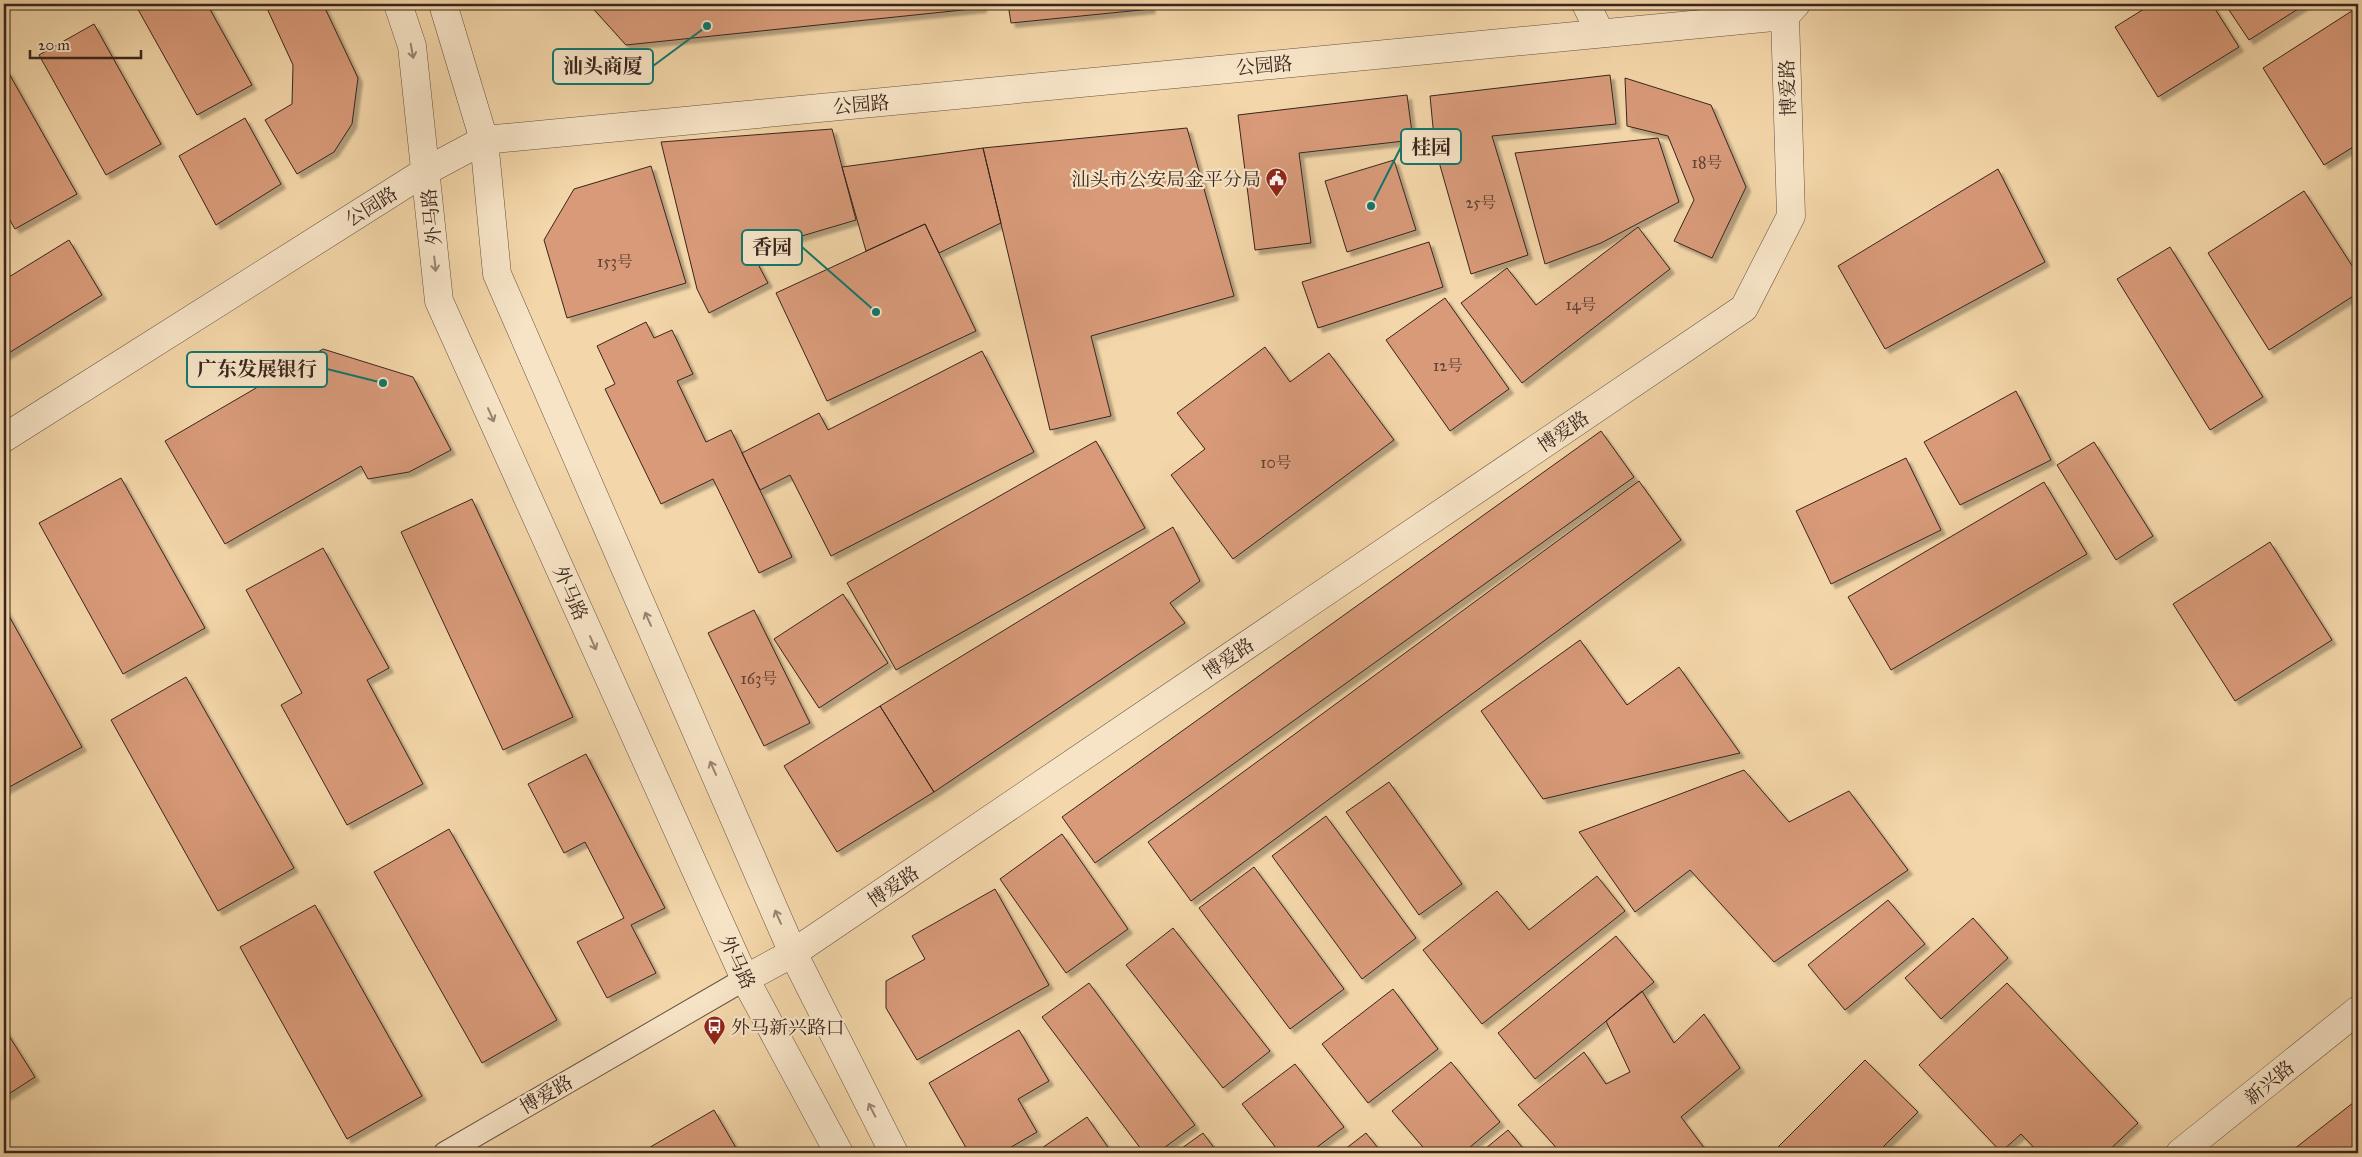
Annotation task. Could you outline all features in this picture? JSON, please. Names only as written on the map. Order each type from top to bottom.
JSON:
[{"type":"street","name":"外马路","points":[[398,4],[412,46],[439,301],[745,979],[839,1153]]},
{"type":"street","points":[[443,4],[484,140],[498,274],[794,953],[894,1153]]},
{"type":"street","points":[[1586,4],[1600,34]]},
{"type":"street","name":"公园路","points":[[4,438],[426,171],[484,140],[1600,34],[1791,10]]},
{"type":"street","name":"博爱路","points":[[445,1153],[745,979],[794,953],[1744,308],[1791,216],[1791,10]]},
{"type":"street","name":"新兴路","points":[[2194,1149],[2358,1010]]},
{"type":"building","points":[[135,4],[207,4],[252,85],[197,115]]},
{"type":"building","points":[[265,4],[323,4],[358,78],[352,124],[334,152],[297,174],[265,120],[292,104],[293,65]]},
{"type":"building","points":[[589,4],[982,4],[982,8],[626,45]]},
{"type":"building","points":[[1008,4],[1150,4],[1151,9],[1011,23]]},
{"type":"building","points":[[2152,4],[2212,4],[2239,47],[2158,97],[2115,27]]},
{"type":"building","points":[[2225,4],[2306,4],[2249,40]]},
{"type":"building","points":[[2358,7],[2358,144],[2324,165],[2263,68]]},
{"type":"building","points":[[94,24],[161,144],[106,175],[39,55]]},
{"type":"building","points":[[7,70],[77,194],[15,229],[4,210],[4,72]]},
{"type":"building","points":[[1610,75],[1616,124],[1492,136],[1528,255],[1471,274],[1435,148],[1430,96]]},
{"type":"building","points":[[1625,78],[1711,105],[1746,187],[1712,258],[1674,241],[1694,200],[1668,136],[1627,126]]},
{"type":"building","name":"汕头市公安局金平分局","points":[[1407,95],[1413,140],[1299,153],[1311,243],[1255,250],[1238,115]]},
{"type":"building","points":[[245,118],[281,184],[216,225],[179,156]]},
{"type":"building","points":[[1187,128],[1234,296],[1091,336],[1111,416],[1050,430],[983,148]]},
{"type":"building","points":[[832,129],[856,220],[751,251],[768,283],[709,313],[697,289],[661,142]]},
{"type":"building","points":[[1658,138],[1679,202],[1601,243],[1545,264],[1515,153]]},
{"type":"building","points":[[983,148],[1001,223],[939,253],[925,224],[866,251],[842,167]]},
{"type":"building","points":[[1394,160],[1416,230],[1347,252],[1325,181]]},
{"type":"building","points":[[651,166],[686,283],[567,318],[544,240],[574,189]]},
{"type":"building","points":[[1998,169],[2045,262],[1885,349],[1838,266]]},
{"type":"building","points":[[2304,191],[2358,275],[2358,293],[2269,350],[2208,253]]},
{"type":"building","points":[[925,224],[976,331],[827,401],[776,293]]},
{"type":"building","points":[[1638,227],[1670,269],[1522,383],[1461,303],[1507,268],[1536,305]]},
{"type":"building","points":[[69,240],[102,295],[4,356],[4,280]]},
{"type":"building","points":[[1429,242],[1443,287],[1318,328],[1302,282]]},
{"type":"building","points":[[2170,247],[2263,397],[2210,430],[2117,279]]},
{"type":"building","points":[[1445,298],[1509,389],[1450,431],[1386,340]]},
{"type":"building","points":[[646,322],[654,338],[672,330],[693,374],[677,381],[706,442],[731,430],[792,557],[759,573],[713,479],[661,504],[605,389],[615,384],[597,346]]},
{"type":"building","points":[[1265,347],[1290,382],[1329,353],[1394,440],[1233,559],[1171,475],[1205,449],[1177,413]]},
{"type":"building","points":[[323,349],[413,377],[451,450],[409,472],[368,479],[361,466],[225,544],[165,441]]},
{"type":"building","points":[[982,351],[1034,452],[831,556],[790,475],[760,490],[742,453],[819,413],[828,430]]},
{"type":"building","points":[[2016,391],[2051,460],[1960,505],[1924,442]]},
{"type":"building","points":[[1601,431],[1634,477],[1095,863],[1062,817]]},
{"type":"building","points":[[1096,441],[1145,528],[896,670],[847,583]]},
{"type":"building","points":[[2094,442],[2153,536],[2116,560],[2057,465]]},
{"type":"building","points":[[1906,458],[1941,530],[1831,584],[1796,511]]},
{"type":"building","points":[[121,478],[205,628],[123,674],[39,523]]},
{"type":"building","points":[[1639,481],[1681,540],[1191,901],[1148,842]]},
{"type":"building","points":[[2044,482],[2087,554],[1891,670],[1848,597]]},
{"type":"building","points":[[472,499],[573,717],[503,750],[401,532]]},
{"type":"building","points":[[1173,527],[1200,581],[1170,603],[1185,623],[934,792],[880,706]]},
{"type":"building","points":[[2270,542],[2332,640],[2235,701],[2173,604]]},
{"type":"building","points":[[323,548],[389,668],[367,680],[423,784],[347,825],[281,705],[302,693],[246,590]]},
{"type":"building","points":[[843,594],[888,663],[819,708],[774,639]]},
{"type":"building","points":[[4,607],[82,747],[4,790]]},
{"type":"building","points":[[754,610],[810,723],[764,746],[708,633]]},
{"type":"building","points":[[1580,640],[1627,705],[1679,667],[1740,753],[1543,799],[1481,711]]},
{"type":"building","points":[[186,677],[294,868],[218,911],[111,720]]},
{"type":"building","points":[[880,706],[934,792],[837,852],[784,766]]},
{"type":"building","points":[[586,754],[665,908],[631,925],[656,973],[607,998],[577,942],[624,918],[585,842],[564,853],[528,784]]},
{"type":"building","points":[[1744,770],[1789,822],[1849,791],[1908,870],[1774,962],[1690,870],[1635,912],[1579,832]]},
{"type":"building","points":[[1389,782],[1462,884],[1419,915],[1346,812]]},
{"type":"building","points":[[1326,816],[1416,938],[1362,979],[1272,856]]},
{"type":"building","points":[[449,829],[557,1020],[482,1063],[374,872]]},
{"type":"building","points":[[1062,834],[1128,929],[1066,973],[1000,879]]},
{"type":"building","points":[[1254,867],[1344,989],[1290,1029],[1199,908]]},
{"type":"building","points":[[1597,876],[1625,911],[1482,1024],[1423,950],[1497,891],[1529,930]]},
{"type":"building","points":[[995,889],[1049,985],[917,1060],[886,1008],[886,981],[925,959],[912,936]]},
{"type":"building","points":[[1888,900],[1925,944],[1845,1010],[1808,965]]},
{"type":"building","points":[[315,905],[422,1096],[347,1139],[240,947]]},
{"type":"building","points":[[1973,918],[2008,958],[1941,1019],[1905,978]]},
{"type":"building","points":[[1173,928],[1270,1051],[1223,1088],[1126,965]]},
{"type":"building","points":[[1616,936],[1654,982],[1535,1079],[1498,1033]]},
{"type":"building","points":[[1089,983],[1195,1125],[1157,1153],[1144,1153],[1042,1017]]},
{"type":"building","points":[[2007,983],[2138,1123],[2106,1153],[2039,1153],[2021,1134],[2001,1152],[1919,1065]]},
{"type":"building","points":[[1393,989],[1438,1049],[1368,1103],[1322,1044]]},
{"type":"building","points":[[1642,991],[1674,1043],[1704,1014],[1740,1068],[1681,1117],[1708,1153],[1561,1153],[1518,1105],[1584,1052],[1606,1084],[1630,1072],[1606,1021]]},
{"type":"building","points":[[4,1028],[35,1077],[4,1097]]},
{"type":"building","points":[[1019,1030],[1049,1081],[1018,1099],[1037,1132],[1001,1153],[969,1153],[929,1083]]},
{"type":"building","points":[[1865,1060],[1918,1112],[1877,1153],[1772,1153]]},
{"type":"building","points":[[1451,1062],[1500,1122],[1463,1153],[1428,1153],[1392,1111]]},
{"type":"building","points":[[1295,1064],[1344,1127],[1309,1153],[1280,1153],[1242,1104]]},
{"type":"building","points":[[2358,1099],[2358,1153],[2289,1153]]},
{"type":"building","points":[[714,1110],[739,1153],[640,1153]]},
{"type":"building","points":[[1087,1117],[1112,1153],[1041,1153],[1039,1150]]},
{"type":"building","points":[[1508,1130],[1527,1153],[1480,1153]]},
{"type":"building","points":[[1203,1133],[1218,1153],[1175,1153]]},
{"type":"building","points":[[1366,1133],[1382,1153],[1340,1153]]},
{"type":"place","name":"汕头商厦","points":[[707,26]]},
{"type":"place","name":"汕头市公安局金平分局","points":[[1277,198]]},
{"type":"place","name":"桂园","points":[[1371,206]]},
{"type":"place","name":"香园","points":[[876,312]]},
{"type":"place","name":"广东发展银行","points":[[383,383]]},
{"type":"place","name":"外马新兴路口","points":[[715,1046]]}]
